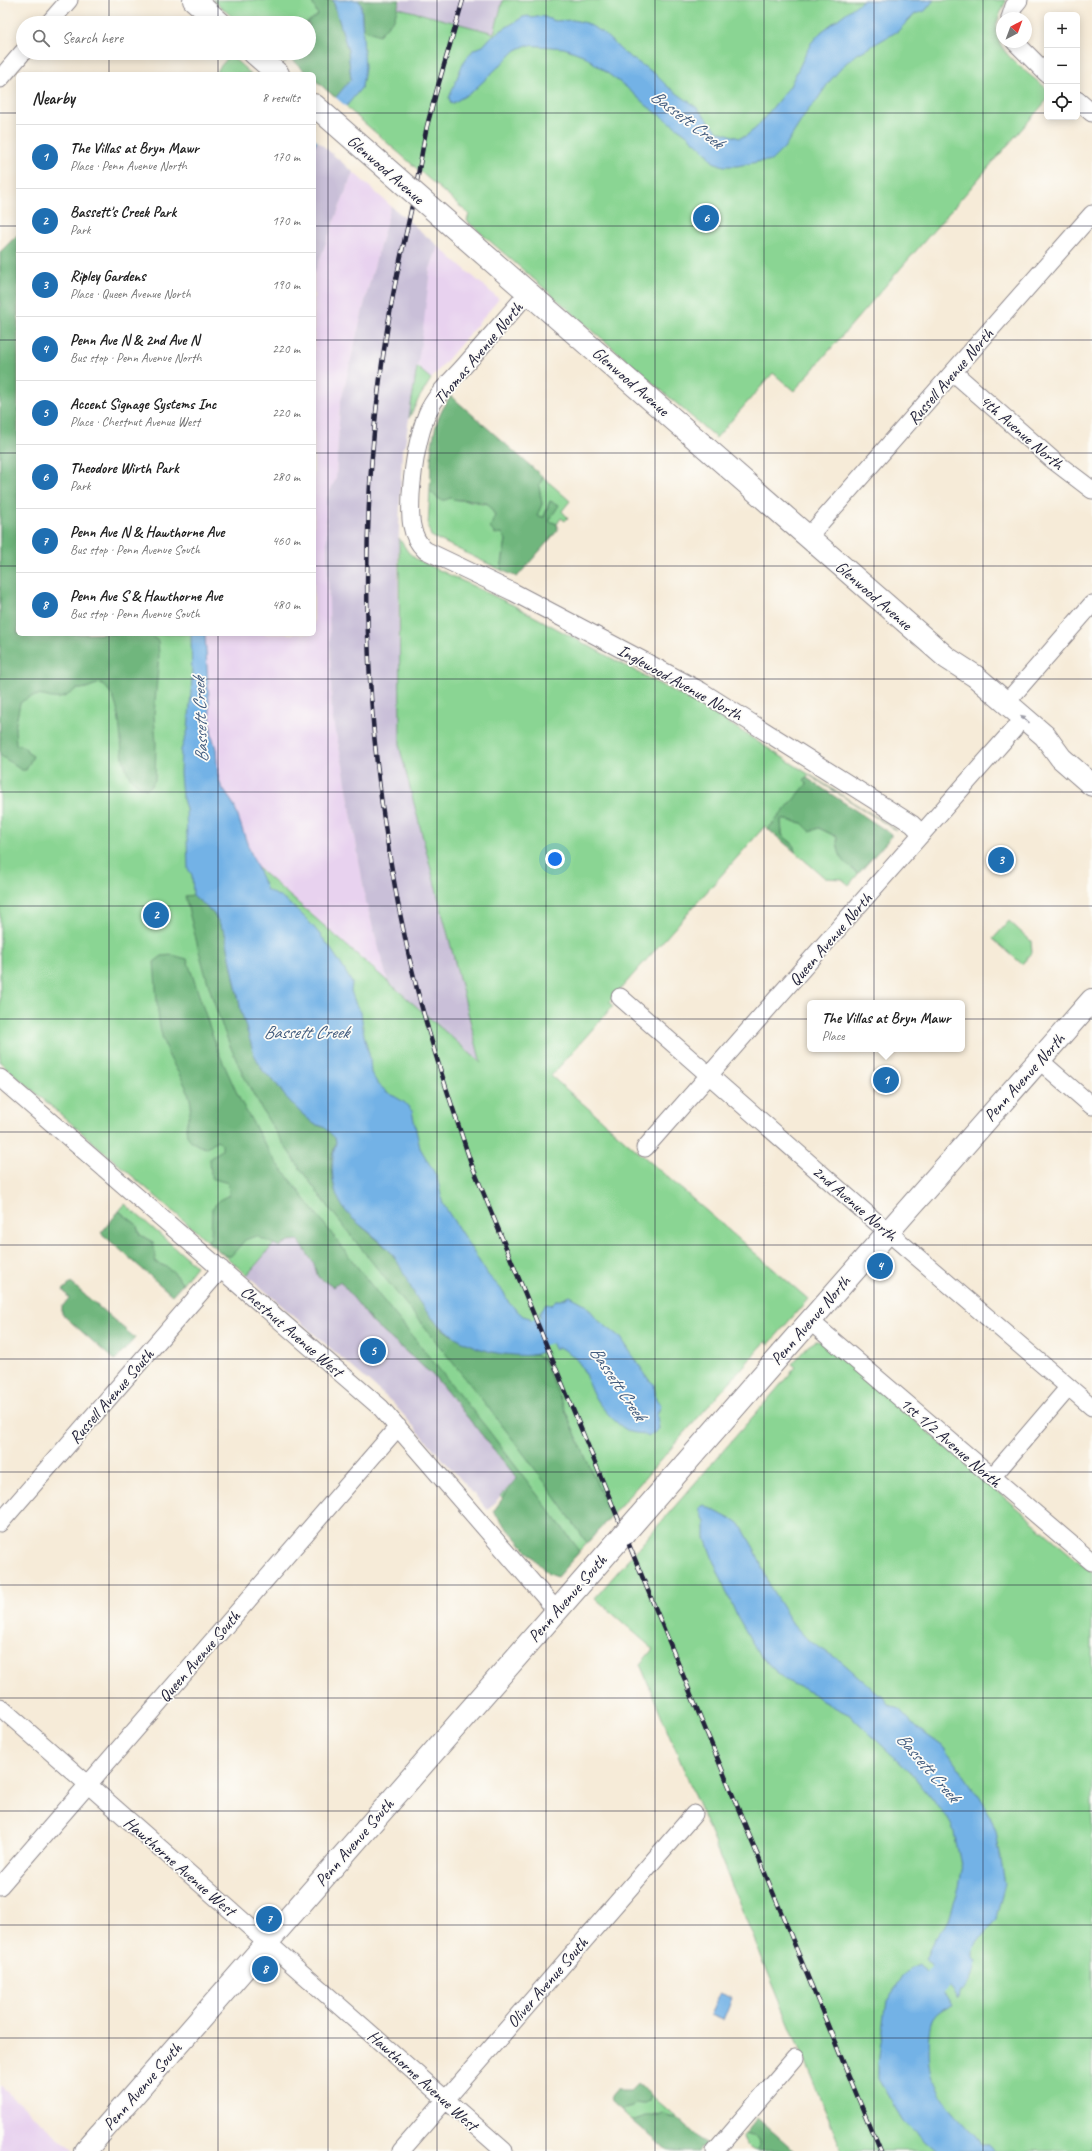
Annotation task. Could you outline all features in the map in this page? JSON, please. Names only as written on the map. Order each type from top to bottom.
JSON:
[{"type":"main road","points":[[194,0],[212,16]]},
{"type":"main road","points":[[262,60],[276,72]]},
{"type":"main road","name":"Glenwood Avenue","points":[[316,108],[947,658],[975,676],[1045,736],[1061,758],[1092,785]]},
{"type":"main road","name":"Glenwood Avenue","points":[[947,658],[963,680],[982,701],[1014,729],[1039,748],[1061,758]]},
{"type":"main road","name":"Penn Avenue North","points":[[624,1534],[1092,1000]]},
{"type":"main road","name":"Penn Avenue South","points":[[85,2151],[556,1610],[624,1534]]},
{"type":"street","points":[[55,16],[69,0]]},
{"type":"street","points":[[1012,12],[1014,6],[1019,0]]},
{"type":"street","points":[[1021,48],[1044,71]]},
{"type":"street","points":[[0,79],[16,60]]},
{"type":"street","points":[[1080,103],[1092,113]]},
{"type":"street","name":"Russell Avenue North","points":[[808,537],[1092,214]]},
{"type":"street","name":"Thomas Avenue North","points":[[425,550],[418,543],[413,533],[410,516],[412,484],[417,448],[428,413],[445,387],[528,293]]},
{"type":"street","name":"4th Avenue North","points":[[953,372],[1054,461],[1092,490]]},
{"type":"street","name":"Inglewood Avenue North","points":[[425,550],[513,592],[701,691],[827,769],[912,824],[922,834]]},
{"type":"street","points":[[1006,703],[1092,604]]},
{"type":"street","name":"Queen Avenue North","points":[[645,1148],[1014,729]]},
{"type":"street","name":"2nd Avenue North","points":[[620,997],[709,1077],[1092,1407]]},
{"type":"street","points":[[1039,1060],[1092,1106]]},
{"type":"street","name":"Chestnut Avenue West","points":[[0,1078],[381,1408],[556,1610]]},
{"type":"street","name":"Russell Avenue South","points":[[0,1523],[221,1269]]},
{"type":"street","name":"1st 1/2 Avenue North","points":[[810,1320],[1092,1562]]},
{"type":"street","points":[[992,1477],[1069,1388]]},
{"type":"street","name":"Queen Avenue South","points":[[0,1886],[398,1427]]},
{"type":"street","name":"Hawthorne Avenue West","points":[[0,1708],[504,2151]]},
{"type":"street","name":"Oliver Avenue South","points":[[401,2151],[694,1814]]},
{"type":"street","points":[[715,2151],[795,2058]]},
{"type":"shaded area","points":[[369,0],[503,0],[494,33]]},
{"type":"shaded area","points":[[316,140],[353,172],[316,269]]},
{"type":"shaded area","points":[[353,172],[391,206],[369,285],[340,405],[336,478],[326,500],[332,716],[343,765],[366,902],[388,982],[250,861],[216,792],[203,636],[316,636],[316,269]]},
{"type":"shaded area","points":[[391,206],[438,246],[430,269],[423,330],[405,444],[402,449],[398,556],[400,749],[482,1064],[388,982],[366,902],[343,765],[332,716],[326,500],[336,478],[340,405],[369,285]]},
{"type":"shaded area","points":[[438,246],[499,299],[431,379],[417,367],[430,269]]},
{"type":"shaded area","points":[[301,1213],[340,1280],[373,1323],[435,1377],[517,1478],[488,1510],[393,1403],[247,1275]]},
{"type":"shaded area","points":[[0,2086],[74,2151],[0,2151]]},
{"type":"green space","points":[[213,0],[369,0],[494,33],[503,0],[1005,0],[1006,1],[1001,12],[996,12],[996,48],[1003,48],[1016,63],[1044,87],[1044,103],[794,391],[773,373],[716,438],[467,221],[469,214],[316,81],[316,72],[306,72],[292,60],[316,60],[316,16],[231,16]]},
{"type":"green space","points":[[311,0],[333,0],[348,51],[351,79],[336,98],[316,81],[316,72],[306,72],[292,60],[316,60],[316,16],[318,15]]},
{"type":"green space","points":[[358,0],[400,0],[394,19],[379,35],[363,29],[361,4]]},
{"type":"green space","points":[[226,60],[236,60],[249,72],[216,72]]},
{"type":"green space","points":[[16,236],[16,636],[152,636],[158,641],[159,655],[154,715],[156,743],[155,780],[151,786],[146,789],[134,781],[126,770],[117,708],[111,694],[101,683],[86,688],[76,689],[60,698],[36,696],[20,703],[15,728],[16,744],[25,747],[28,753],[33,756],[26,770],[21,770],[0,755],[0,252]]},
{"type":"green space","points":[[0,265],[16,593],[16,636],[203,636],[216,792],[250,861],[481,1063],[400,749],[399,538],[408,552],[416,559],[513,605],[713,713],[896,830],[809,775],[804,781],[808,784],[768,829],[765,826],[609,1002],[613,1006],[551,1076],[808,1299],[769,1344],[766,1341],[573,1559],[501,1496],[517,1478],[435,1377],[373,1323],[301,1213],[247,1275],[0,1062]]},
{"type":"green space","points":[[417,367],[431,379],[409,418]]},
{"type":"green space","points":[[451,396],[543,477],[539,486],[542,504],[537,516],[544,517],[550,501],[559,505],[549,521],[557,524],[558,530],[517,577],[501,570],[506,540],[502,533],[495,534],[490,528],[495,515],[487,503],[450,498],[442,500],[437,498],[430,491],[431,453],[435,430],[438,419]]},
{"type":"green space","points":[[543,477],[570,501],[562,511],[568,518],[565,521],[561,518],[557,524],[549,521],[550,501],[544,517],[536,516],[542,504],[539,486]]},
{"type":"green space","points":[[430,491],[437,498],[442,500],[450,497],[458,500],[473,501],[482,504],[487,503],[495,515],[506,540],[501,570],[431,536],[428,527]]},
{"type":"green space","points":[[807,778],[891,834],[891,837],[858,874],[840,855],[837,837],[819,828],[810,831],[802,823],[781,819],[782,835],[793,844],[795,852],[768,829],[807,784],[804,781]]},
{"type":"green space","points":[[781,819],[802,823],[810,831],[819,828],[837,837],[838,849],[842,858],[858,874],[849,885],[842,879],[825,878],[795,852],[793,844],[782,835]]},
{"type":"green space","points":[[193,895],[214,914],[225,933],[241,1011],[263,1071],[276,1083],[284,1095],[314,1124],[324,1127],[335,1138],[336,1142],[331,1159],[331,1171],[335,1190],[351,1217],[389,1250],[401,1266],[415,1295],[429,1315],[440,1327],[451,1335],[494,1352],[535,1355],[543,1359],[611,1516],[587,1543],[513,1439],[317,1192],[261,1108],[245,1079],[217,1011],[185,896]]},
{"type":"green space","points":[[1009,921],[1031,941],[1032,953],[1022,964],[993,939]]},
{"type":"green space","points":[[172,955],[187,959],[217,1049],[240,1100],[271,1155],[379,1295],[486,1427],[580,1551],[557,1577],[548,1574],[493,1512],[517,1478],[435,1377],[373,1323],[340,1281],[333,1287],[318,1277],[313,1262],[298,1240],[289,1241],[280,1247],[256,1236],[245,1240],[231,1256],[225,1256],[208,1242],[211,1236],[212,1208],[221,1199],[229,1195],[228,1183],[211,1178],[210,1158],[222,1150],[222,1144],[217,1140],[206,1148],[194,1143],[188,1137],[186,1125],[191,1108],[190,1099],[186,1087],[163,1042],[159,1019],[154,962],[162,956]]},
{"type":"green space","points":[[125,1204],[196,1266],[182,1284],[172,1270],[156,1263],[153,1242],[140,1235],[136,1224],[119,1211]]},
{"type":"green space","points":[[119,1211],[136,1224],[140,1235],[153,1242],[156,1263],[169,1268],[182,1284],[172,1295],[101,1233]]},
{"type":"green space","points":[[71,1283],[135,1338],[115,1361],[62,1314],[62,1307],[69,1298],[63,1290]]},
{"type":"green space","points":[[816,1341],[824,1342],[1092,1573],[1092,2151],[842,2151],[640,1664],[653,1649],[595,1598],[796,1367],[792,1364],[808,1346]]},
{"type":"green space","points":[[637,2083],[651,2095],[649,2101],[642,2104],[636,2103],[632,2107],[621,2110],[612,2102],[611,2096],[616,2090],[630,2090]]},
{"type":"green space","points":[[651,2095],[677,2118],[654,2115],[633,2121],[621,2110],[632,2107],[636,2103],[642,2104]]},
{"type":"green space","points":[[664,2113],[668,2117],[677,2118],[707,2145],[700,2148],[698,2151],[668,2151],[633,2121],[646,2116],[658,2116]]},
{"type":"green space","points":[[757,2118],[795,2151],[758,2151],[759,2143],[757,2136],[745,2133]]},
{"type":"green space","points":[[745,2133],[757,2136],[759,2143],[758,2151],[752,2150],[746,2144],[743,2135]]},
{"type":"water","points":[[333,0],[358,0],[361,4],[365,68],[362,87],[316,144],[316,122],[351,79],[348,51]]},
{"type":"water","points":[[863,0],[934,0],[925,11],[915,14],[898,31],[854,56],[845,64],[808,110],[784,148],[771,161],[762,161],[737,166],[724,166],[713,162],[707,153],[686,134],[647,106],[626,87],[583,55],[564,48],[527,45],[516,50],[472,92],[451,104],[449,98],[463,63],[474,49],[483,46],[492,36],[523,17],[528,16],[532,18],[542,16],[555,21],[573,20],[586,23],[602,32],[624,53],[654,73],[667,86],[696,107],[718,131],[739,138],[746,136],[756,128],[790,86],[811,43],[821,32]]},
{"type":"water","name":"Bassett Creek","points":[[191,636],[205,636],[211,732],[216,749],[218,776],[221,786],[234,805],[248,846],[267,890],[280,897],[293,907],[316,930],[327,943],[352,983],[351,991],[356,1005],[361,1012],[364,1035],[370,1058],[371,1073],[378,1084],[387,1092],[404,1102],[412,1111],[420,1148],[437,1177],[443,1204],[488,1275],[503,1291],[509,1303],[523,1316],[530,1318],[544,1351],[534,1355],[524,1356],[489,1351],[463,1342],[452,1335],[431,1317],[415,1295],[393,1255],[380,1241],[352,1218],[340,1201],[336,1192],[332,1173],[336,1142],[335,1138],[324,1127],[314,1124],[300,1112],[284,1095],[276,1083],[263,1071],[254,1054],[241,1011],[225,933],[214,914],[193,895],[192,875],[188,869],[186,809],[182,796],[180,773],[181,750],[188,730],[192,679]]},
{"type":"water","points":[[570,1296],[585,1304],[599,1321],[621,1338],[649,1380],[654,1384],[656,1399],[661,1405],[657,1415],[659,1429],[648,1437],[644,1434],[633,1433],[627,1430],[614,1420],[595,1398],[585,1374],[576,1359],[568,1352],[558,1347],[554,1349],[539,1313],[546,1304],[551,1305],[556,1300],[561,1300]]},
{"type":"water","points":[[704,1505],[730,1519],[735,1520],[740,1524],[755,1550],[772,1591],[793,1624],[808,1640],[842,1662],[877,1693],[884,1696],[890,1705],[899,1709],[917,1728],[945,1748],[989,1813],[996,1831],[1005,1884],[996,1918],[972,1950],[972,1958],[976,1961],[973,1975],[969,1983],[959,1993],[958,1999],[925,1959],[934,1940],[949,1920],[959,1887],[962,1870],[954,1832],[948,1819],[912,1774],[850,1715],[822,1701],[812,1693],[785,1680],[760,1656],[736,1614],[705,1538],[705,1522],[699,1508]]},
{"type":"water","points":[[919,1965],[953,2005],[940,2011],[931,2022],[928,2047],[929,2066],[932,2079],[937,2085],[948,2106],[981,2144],[988,2144],[994,2151],[937,2151],[903,2121],[878,2079],[878,2063],[887,2001],[903,1976],[910,1969]]},
{"type":"water","points":[[720,1993],[732,1998],[723,2020],[711,2015]]},
{"type":"pier","points":[[335,97],[348,108],[319,143],[316,140],[316,119]]},
{"type":"waterway","name":"Bassett Creek","points":[[501,1328],[524,1337],[553,1328],[566,1329],[582,1335]]},
{"type":"waterway","name":"Bassett Creek","points":[[913,2014],[919,2002],[947,1967],[960,1944]]},
{"type":"railway","points":[[463,0],[427,126],[416,187],[394,288],[380,382],[371,464],[368,546],[368,628],[372,710],[380,791],[392,872],[408,952],[421,1006],[471,1163],[880,2151]]},
{"type":"place","name":"Theodore Wirth Park","points":[[706,218]]},
{"type":"place","name":"Ripley Gardens","points":[[1001,860]]},
{"type":"place","name":"Bassett's Creek Park","points":[[156,915]]},
{"type":"place","name":"The Villas at Bryn Mawr","points":[[886,1080]]},
{"type":"place","name":"Penn Ave N & 2nd Ave N","points":[[880,1266]]},
{"type":"place","name":"Accent Signage Systems Inc","points":[[373,1351]]},
{"type":"place","name":"Penn Ave N & Hawthorne Ave","points":[[269,1919]]},
{"type":"place","name":"Penn Ave S & Hawthorne Ave","points":[[265,1969]]}]
